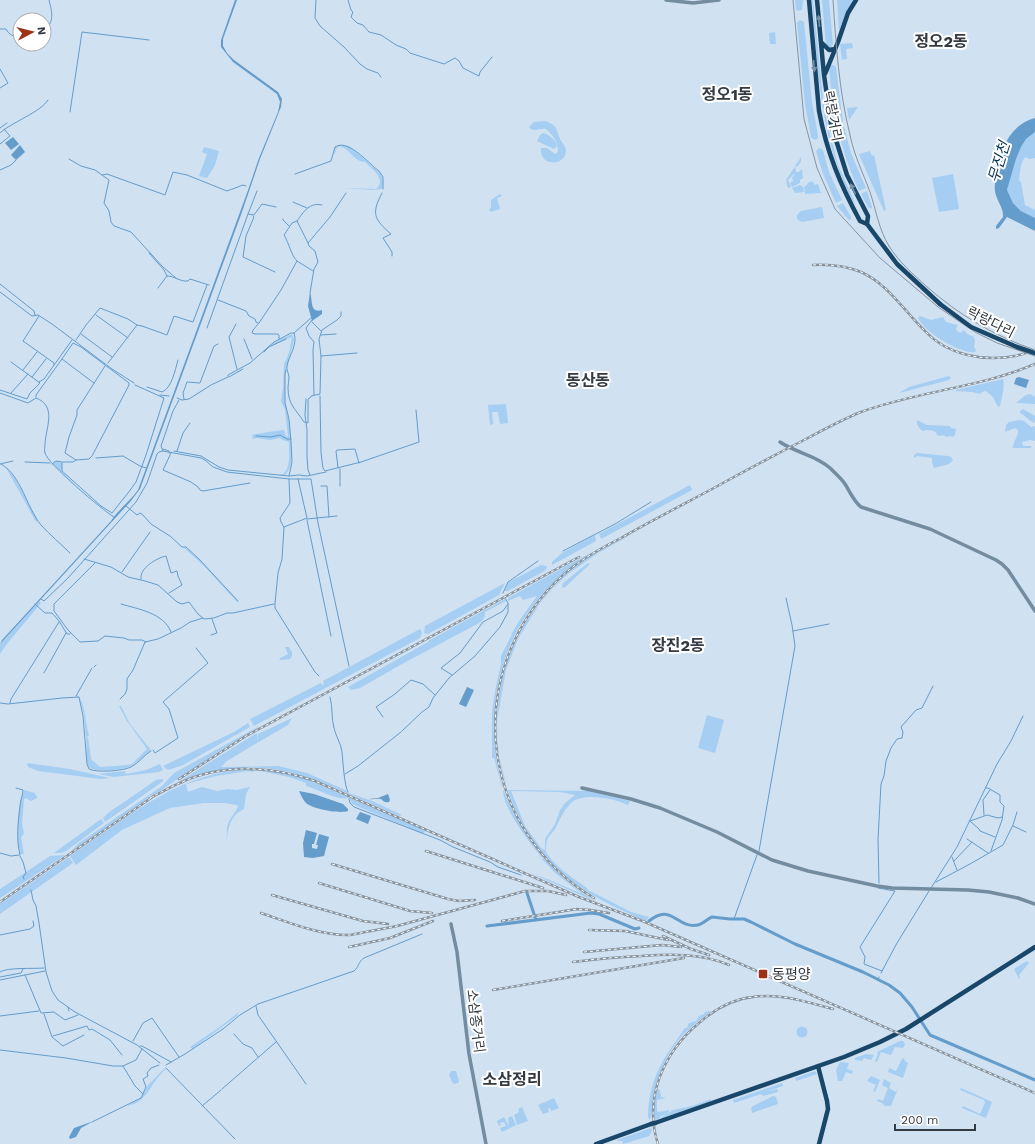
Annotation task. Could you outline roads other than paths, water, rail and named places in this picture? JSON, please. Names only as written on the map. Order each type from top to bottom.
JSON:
[{"type":"main road","name":"락랑거리","points":[[809,0],[815,79],[822,127],[836,172],[860,221],[867,224],[897,264],[940,304]]},
{"type":"main road","name":"락랑거리","points":[[817,0],[827,104],[837,146],[847,175],[868,216],[867,224]]},
{"type":"main road","points":[[824,76],[848,14],[856,0]]},
{"type":"main road","points":[[821,42],[829,50],[835,49]]},
{"type":"main road","name":"락랑다리","points":[[940,304],[971,326],[1017,348],[1035,353]]},
{"type":"main road","points":[[596,1144],[874,1046],[916,1023],[923,1017],[1035,947]]},
{"type":"main road","points":[[818,1066],[828,1101],[828,1109],[819,1144]]},
{"type":"street","points":[[666,0],[694,3],[720,0]]},
{"type":"street","points":[[780,442],[793,450],[809,455],[828,466],[844,482],[861,508],[930,529],[1002,564],[1035,611]]},
{"type":"street","points":[[582,788],[631,799],[656,807],[718,832],[772,860],[808,871],[892,888],[989,892],[1018,898],[1035,904]]},
{"type":"street","name":"소삼종거리","points":[[451,924],[457,952],[469,1054],[486,1144]]},
{"type":"waterway","points":[[49,0],[52,12]]},
{"type":"waterway","points":[[316,0],[315,18],[320,26],[344,47],[360,64],[367,69],[378,73],[381,77]]},
{"type":"waterway","points":[[348,0],[353,12],[351,17],[357,23],[363,25],[369,32],[381,35],[396,45],[406,49],[410,53],[444,64],[455,58],[459,61],[463,68],[479,76],[480,72],[492,57]]},
{"type":"waterway","points":[[0,29],[6,29],[12,35]]},
{"type":"waterway","points":[[70,112],[82,32],[149,40]]},
{"type":"waterway","points":[[0,69],[8,83],[0,88]]},
{"type":"waterway","points":[[0,133],[39,109],[48,100]]},
{"type":"waterway","points":[[0,128],[7,123]]},
{"type":"waterway","points":[[0,144],[10,136],[4,129]]},
{"type":"waterway","points":[[295,174],[331,161],[335,147],[340,145],[346,146],[358,153],[379,171],[383,177],[383,189]]},
{"type":"waterway","points":[[69,159],[81,166],[95,170],[102,175],[107,174],[165,195],[173,172],[187,175],[227,191],[243,185],[246,186]]},
{"type":"waterway","points":[[0,170],[11,165],[16,160]]},
{"type":"waterway","points":[[102,175],[109,180],[104,203],[109,211],[111,222],[114,226],[131,232],[163,267],[177,279]]},
{"type":"waterway","points":[[207,328],[257,191]]},
{"type":"waterway","points":[[310,293],[314,269],[318,262],[315,251],[309,246],[308,243],[330,217],[346,193]]},
{"type":"waterway","points":[[382,193],[376,206],[376,216],[381,224],[391,234],[383,238],[392,252],[392,256]]},
{"type":"waterway","points":[[293,202],[307,208]]},
{"type":"waterway","points":[[248,214],[254,215],[262,204],[276,207]]},
{"type":"waterway","points":[[297,221],[311,206],[318,204],[322,205]]},
{"type":"waterway","points":[[253,216],[254,217],[246,236],[243,257],[275,272]]},
{"type":"waterway","points":[[283,219],[289,226]]},
{"type":"waterway","points":[[279,339],[279,335],[277,334],[252,333],[281,290],[297,261],[293,256],[284,235],[292,223],[297,221],[308,243]]},
{"type":"waterway","points":[[149,253],[164,270],[167,276]]},
{"type":"waterway","points":[[297,261],[313,271]]},
{"type":"waterway","points":[[158,288],[167,276],[185,281],[190,279],[209,285]]},
{"type":"waterway","points":[[0,284],[34,311],[35,315]]},
{"type":"waterway","points":[[108,363],[137,325],[167,335],[174,316],[193,322],[207,285]]},
{"type":"waterway","points":[[0,292],[32,316],[38,315],[52,324],[112,369],[134,383]]},
{"type":"waterway","points":[[218,300],[246,311],[249,316],[255,319],[258,323]]},
{"type":"waterway","points":[[76,340],[100,308],[128,319],[137,325]]},
{"type":"waterway","points":[[177,398],[182,400],[189,399],[250,363],[274,342],[291,333],[294,333],[295,342],[287,367],[289,378],[288,393],[293,406],[304,422],[308,423],[308,399],[311,396],[320,394],[321,356],[319,339],[322,330],[337,320],[341,316],[341,312]]},
{"type":"waterway","points":[[96,315],[128,338]]},
{"type":"waterway","points":[[39,316],[23,341],[54,363],[54,365]]},
{"type":"waterway","points":[[294,333],[311,318]]},
{"type":"waterway","points":[[312,320],[306,328],[309,336],[314,342],[314,395]]},
{"type":"waterway","points":[[312,322],[321,331]]},
{"type":"waterway","points":[[236,324],[229,337],[237,369]]},
{"type":"waterway","points":[[81,334],[112,357]]},
{"type":"waterway","points":[[321,335],[336,334]]},
{"type":"waterway","points":[[244,339],[252,359]]},
{"type":"waterway","points":[[264,352],[269,347],[286,339]]},
{"type":"waterway","points":[[39,382],[44,379],[72,340]]},
{"type":"waterway","points":[[52,464],[56,461],[73,462],[76,460],[89,459],[92,456],[129,385],[129,383],[81,347],[73,343],[62,359],[94,383]]},
{"type":"waterway","points":[[184,399],[183,393],[187,382],[200,383],[214,346],[218,344]]},
{"type":"waterway","points":[[23,370],[37,352]]},
{"type":"waterway","points":[[321,356],[357,353]]},
{"type":"waterway","points":[[32,377],[46,359]]},
{"type":"waterway","points":[[36,397],[62,359]]},
{"type":"waterway","points":[[147,387],[162,392],[165,390],[171,383],[178,360]]},
{"type":"waterway","points":[[0,390],[27,399],[30,393],[40,383],[11,362]]},
{"type":"waterway","points":[[76,460],[65,453],[77,415],[77,410],[105,366]]},
{"type":"waterway","points":[[229,377],[243,369]]},
{"type":"waterway","points":[[286,370],[285,403],[289,419],[292,462],[289,476]]},
{"type":"waterway","points":[[11,393],[28,374]]},
{"type":"waterway","points":[[62,463],[62,471],[101,506],[112,513],[136,482],[164,398],[135,385]]},
{"type":"waterway","points":[[0,393],[28,403],[36,398],[46,406],[49,418],[45,453],[48,459],[76,486],[114,517]]},
{"type":"waterway","points":[[160,395],[169,396]]},
{"type":"waterway","points":[[320,396],[321,453],[323,468],[325,471],[361,462],[419,442],[416,410]]},
{"type":"waterway","points":[[306,399],[305,415],[307,430],[307,457],[310,475]]},
{"type":"waterway","points":[[41,599],[44,601],[68,578],[136,502],[147,483],[157,454],[163,451],[161,446],[173,411],[179,400]]},
{"type":"waterway","points":[[177,451],[183,433],[190,423]]},
{"type":"waterway","points":[[256,436],[271,437],[280,435],[287,439],[291,439]]},
{"type":"waterway","points":[[163,449],[169,451],[169,453]]},
{"type":"waterway","points":[[338,468],[337,450],[355,449],[359,463]]},
{"type":"waterway","points":[[163,451],[201,458],[213,467],[227,472],[289,479],[311,479],[318,523],[349,666]]},
{"type":"waterway","points":[[174,451],[201,456],[219,467],[228,470],[289,476],[307,476],[326,472]]},
{"type":"waterway","points":[[171,453],[163,470],[191,482],[200,490],[203,491],[250,483]]},
{"type":"waterway","points":[[96,458],[123,456],[146,468]]},
{"type":"waterway","points":[[0,464],[13,461]]},
{"type":"waterway","points":[[25,462],[50,463]]},
{"type":"waterway","points":[[1,464],[14,476],[31,510],[41,525],[70,553]]},
{"type":"waterway","points":[[340,469],[340,486]]},
{"type":"waterway","points":[[289,479],[290,503],[280,518],[284,527],[282,559],[278,573],[275,608],[319,676]]},
{"type":"waterway","points":[[284,527],[307,518],[298,479]]},
{"type":"waterway","points":[[321,486],[327,486],[329,517]]},
{"type":"waterway","points":[[563,551],[615,524],[651,502]]},
{"type":"waterway","points":[[126,506],[137,515],[140,513],[142,514],[151,524],[170,536],[182,547],[186,547],[238,601]]},
{"type":"waterway","points":[[307,519],[337,516]]},
{"type":"waterway","points":[[307,520],[331,636]]},
{"type":"waterway","points":[[122,572],[150,532]]},
{"type":"waterway","points":[[141,579],[143,571],[149,564],[166,556],[171,573],[177,571],[182,585],[169,593]]},
{"type":"waterway","points":[[84,559],[111,567],[128,577],[158,585],[177,602],[182,604],[189,602],[204,619],[274,604]]},
{"type":"waterway","points":[[503,593],[508,582],[538,561]]},
{"type":"waterway","points":[[95,563],[54,604],[54,611],[68,630],[80,642],[98,641],[105,636],[129,640],[142,640],[146,642]]},
{"type":"waterway","points":[[402,731],[429,707],[433,698],[449,678],[475,656],[500,627],[508,612],[508,603],[505,598]]},
{"type":"waterway","points":[[759,851],[795,646],[786,598]]},
{"type":"waterway","points":[[35,604],[45,613],[52,613],[67,634],[70,634]]},
{"type":"waterway","points":[[121,604],[157,616],[163,620],[171,632]]},
{"type":"waterway","points":[[452,675],[441,668],[460,653],[483,622],[503,611],[508,604]]},
{"type":"waterway","points":[[120,699],[125,694],[127,689],[127,679],[133,670],[145,642],[158,639],[190,622],[203,618]]},
{"type":"waterway","points":[[211,635],[217,633],[212,619]]},
{"type":"waterway","points":[[10,703],[11,699],[59,622]]},
{"type":"waterway","points":[[793,631],[829,624]]},
{"type":"waterway","points":[[44,673],[66,633]]},
{"type":"waterway","points":[[153,750],[155,753],[178,738],[169,709],[163,702],[208,663],[196,648]]},
{"type":"waterway","points":[[76,696],[92,668]]},
{"type":"waterway","points":[[383,717],[376,707],[395,694],[411,680],[423,684],[435,695]]},
{"type":"waterway","points":[[879,883],[878,839],[881,784],[884,776],[886,761],[891,748],[897,739],[902,738],[903,732],[901,727],[916,710],[922,708],[933,686]]},
{"type":"waterway","points":[[0,703],[8,704],[79,697],[83,716],[87,764],[89,769],[98,771],[122,770],[131,767],[151,751]]},
{"type":"waterway","points":[[330,697],[333,724],[340,743],[348,792]]},
{"type":"waterway","points":[[931,888],[957,847],[997,764],[1011,741],[1023,716]]},
{"type":"waterway","points":[[345,774],[358,766],[401,732]]},
{"type":"waterway","points":[[16,788],[23,790],[20,804],[18,830],[20,855]]},
{"type":"waterway","points":[[986,788],[1000,795],[1000,802],[1004,806],[1002,820],[991,851]]},
{"type":"waterway","points":[[984,815],[983,800],[990,790]]},
{"type":"waterway","points":[[349,799],[350,803],[354,807],[440,840],[498,867],[521,875]]},
{"type":"waterway","points":[[936,882],[1003,845],[1013,825],[1017,812]]},
{"type":"waterway","points":[[970,821],[987,815],[998,818],[1002,817]]},
{"type":"waterway","points":[[970,821],[980,831],[995,837]]},
{"type":"waterway","points":[[1013,826],[1026,832]]},
{"type":"waterway","points":[[967,839],[988,853]]},
{"type":"waterway","points":[[954,861],[972,842]]},
{"type":"waterway","points":[[0,853],[11,856],[19,855]]},
{"type":"waterway","points":[[734,919],[757,855]]},
{"type":"waterway","points":[[20,856],[26,873],[23,877],[24,879]]},
{"type":"waterway","points":[[952,857],[957,870]]},
{"type":"waterway","points":[[878,888],[895,891],[860,947],[865,957],[864,964],[882,971]]},
{"type":"waterway","points":[[31,890],[36,906],[46,972],[52,991],[58,1000],[75,1012],[137,1045],[160,1063]]},
{"type":"waterway","points":[[881,973],[897,943],[929,891]]},
{"type":"waterway","points":[[527,893],[536,920]]},
{"type":"waterway","points":[[487,926],[591,913],[599,914],[635,929],[639,928]]},
{"type":"waterway","points":[[649,921],[663,914],[669,915],[691,925],[698,925],[712,917],[744,919],[795,944],[863,972],[889,985],[900,993],[912,1007],[930,1035],[1035,1080]]},
{"type":"waterway","points":[[0,935],[30,929],[34,926],[33,921]]},
{"type":"waterway","points":[[166,1065],[223,1029],[240,1015],[258,1004],[354,971],[364,958],[422,934]]},
{"type":"waterway","points":[[0,972],[3,970],[44,968]]},
{"type":"waterway","points":[[0,977],[21,973],[23,969]]},
{"type":"waterway","points":[[0,980],[45,971]]},
{"type":"waterway","points":[[25,975],[41,1013],[54,1012],[65,1020],[78,1015]]},
{"type":"waterway","points":[[256,1006],[258,1015],[306,1084]]},
{"type":"waterway","points":[[68,1007],[69,1011]]},
{"type":"waterway","points":[[0,1016],[39,1011]]},
{"type":"waterway","points":[[44,1014],[52,1037],[63,1046],[84,1035]]},
{"type":"waterway","points":[[133,1041],[143,1023],[152,1018],[179,1057]]},
{"type":"waterway","points":[[53,1036],[87,1026],[89,1030],[92,1029],[110,1040],[122,1055]]},
{"type":"waterway","points":[[234,1034],[243,1044],[252,1048],[258,1057]]},
{"type":"waterway","points":[[222,1089],[276,1042]]},
{"type":"waterway","points":[[140,1046],[171,1062]]},
{"type":"waterway","points":[[123,1066],[136,1060],[142,1049]]},
{"type":"waterway","points":[[0,1050],[66,1058],[113,1066],[123,1066],[135,1086],[143,1094]]},
{"type":"waterway","points":[[92,1122],[141,1098],[146,1087],[143,1079],[148,1076],[147,1073],[151,1068],[159,1065]]},
{"type":"waterway","points":[[166,1068],[235,1139]]},
{"type":"waterway","points":[[202,1106],[221,1090]]},
{"type":"tram line","points":[[793,0],[804,119],[817,168],[835,209],[880,258],[938,307],[975,332],[997,343],[1035,356]]},
{"type":"tram line","points":[[833,0],[837,51],[846,118],[856,157],[870,192],[880,227],[889,246],[911,272],[938,297],[978,324],[1005,338],[1035,350]]},
{"type":"railway","points":[[813,265],[843,267],[861,272],[871,277],[888,291],[917,323],[934,339],[955,351],[979,357],[1003,358],[1018,356],[1035,350]]},
{"type":"railway","points":[[594,898],[574,885],[540,852],[515,813],[506,791],[500,768],[496,744],[495,718],[498,693],[504,668],[512,645],[538,602],[555,583],[585,558],[655,519],[839,422],[861,412],[883,405],[992,379],[1035,364]]},
{"type":"railway","points":[[179,779],[246,736],[579,557]]},
{"type":"railway","points":[[150,798],[196,777],[213,772],[230,770],[247,769],[281,772],[315,781],[579,897],[645,922],[1035,1093]]},
{"type":"railway","points":[[0,902],[154,796]]},
{"type":"railway","points":[[426,851],[543,888]]},
{"type":"railway","points":[[332,864],[448,899],[459,901],[475,900]]},
{"type":"railway","points":[[319,883],[410,911],[432,913]]},
{"type":"railway","points":[[261,913],[316,931],[339,935],[350,935],[397,926],[525,891],[548,891],[566,895]]},
{"type":"railway","points":[[272,895],[363,921],[388,924]]},
{"type":"railway","points":[[502,921],[577,909],[609,913]]},
{"type":"railway","points":[[349,947],[390,938],[433,921]]},
{"type":"railway","points":[[589,930],[625,931],[668,940]]},
{"type":"railway","points":[[663,936],[691,949],[709,955]]},
{"type":"railway","points":[[584,952],[662,945],[681,947]]},
{"type":"railway","points":[[573,962],[652,955],[686,955],[708,958],[729,965]]},
{"type":"railway","points":[[493,990],[684,958]]},
{"type":"railway","points":[[658,1144],[654,1127],[653,1110],[655,1093],[660,1077],[676,1048],[705,1018],[731,1002],[745,998],[763,996],[783,997],[833,1009]]},
{"type":"place","name":"동평양","points":[[763,974]]},
{"type":"district","name":"정오2동","points":[[941,41]]},
{"type":"district","name":"정오1동","points":[[727,94]]},
{"type":"district","name":"동산동","points":[[588,380]]},
{"type":"district","name":"장진2동","points":[[678,645]]},
{"type":"district","name":"소삼정리","points":[[512,1079]]},
{"type":"water label","name":"무진천","points":[[999,162]]}]
